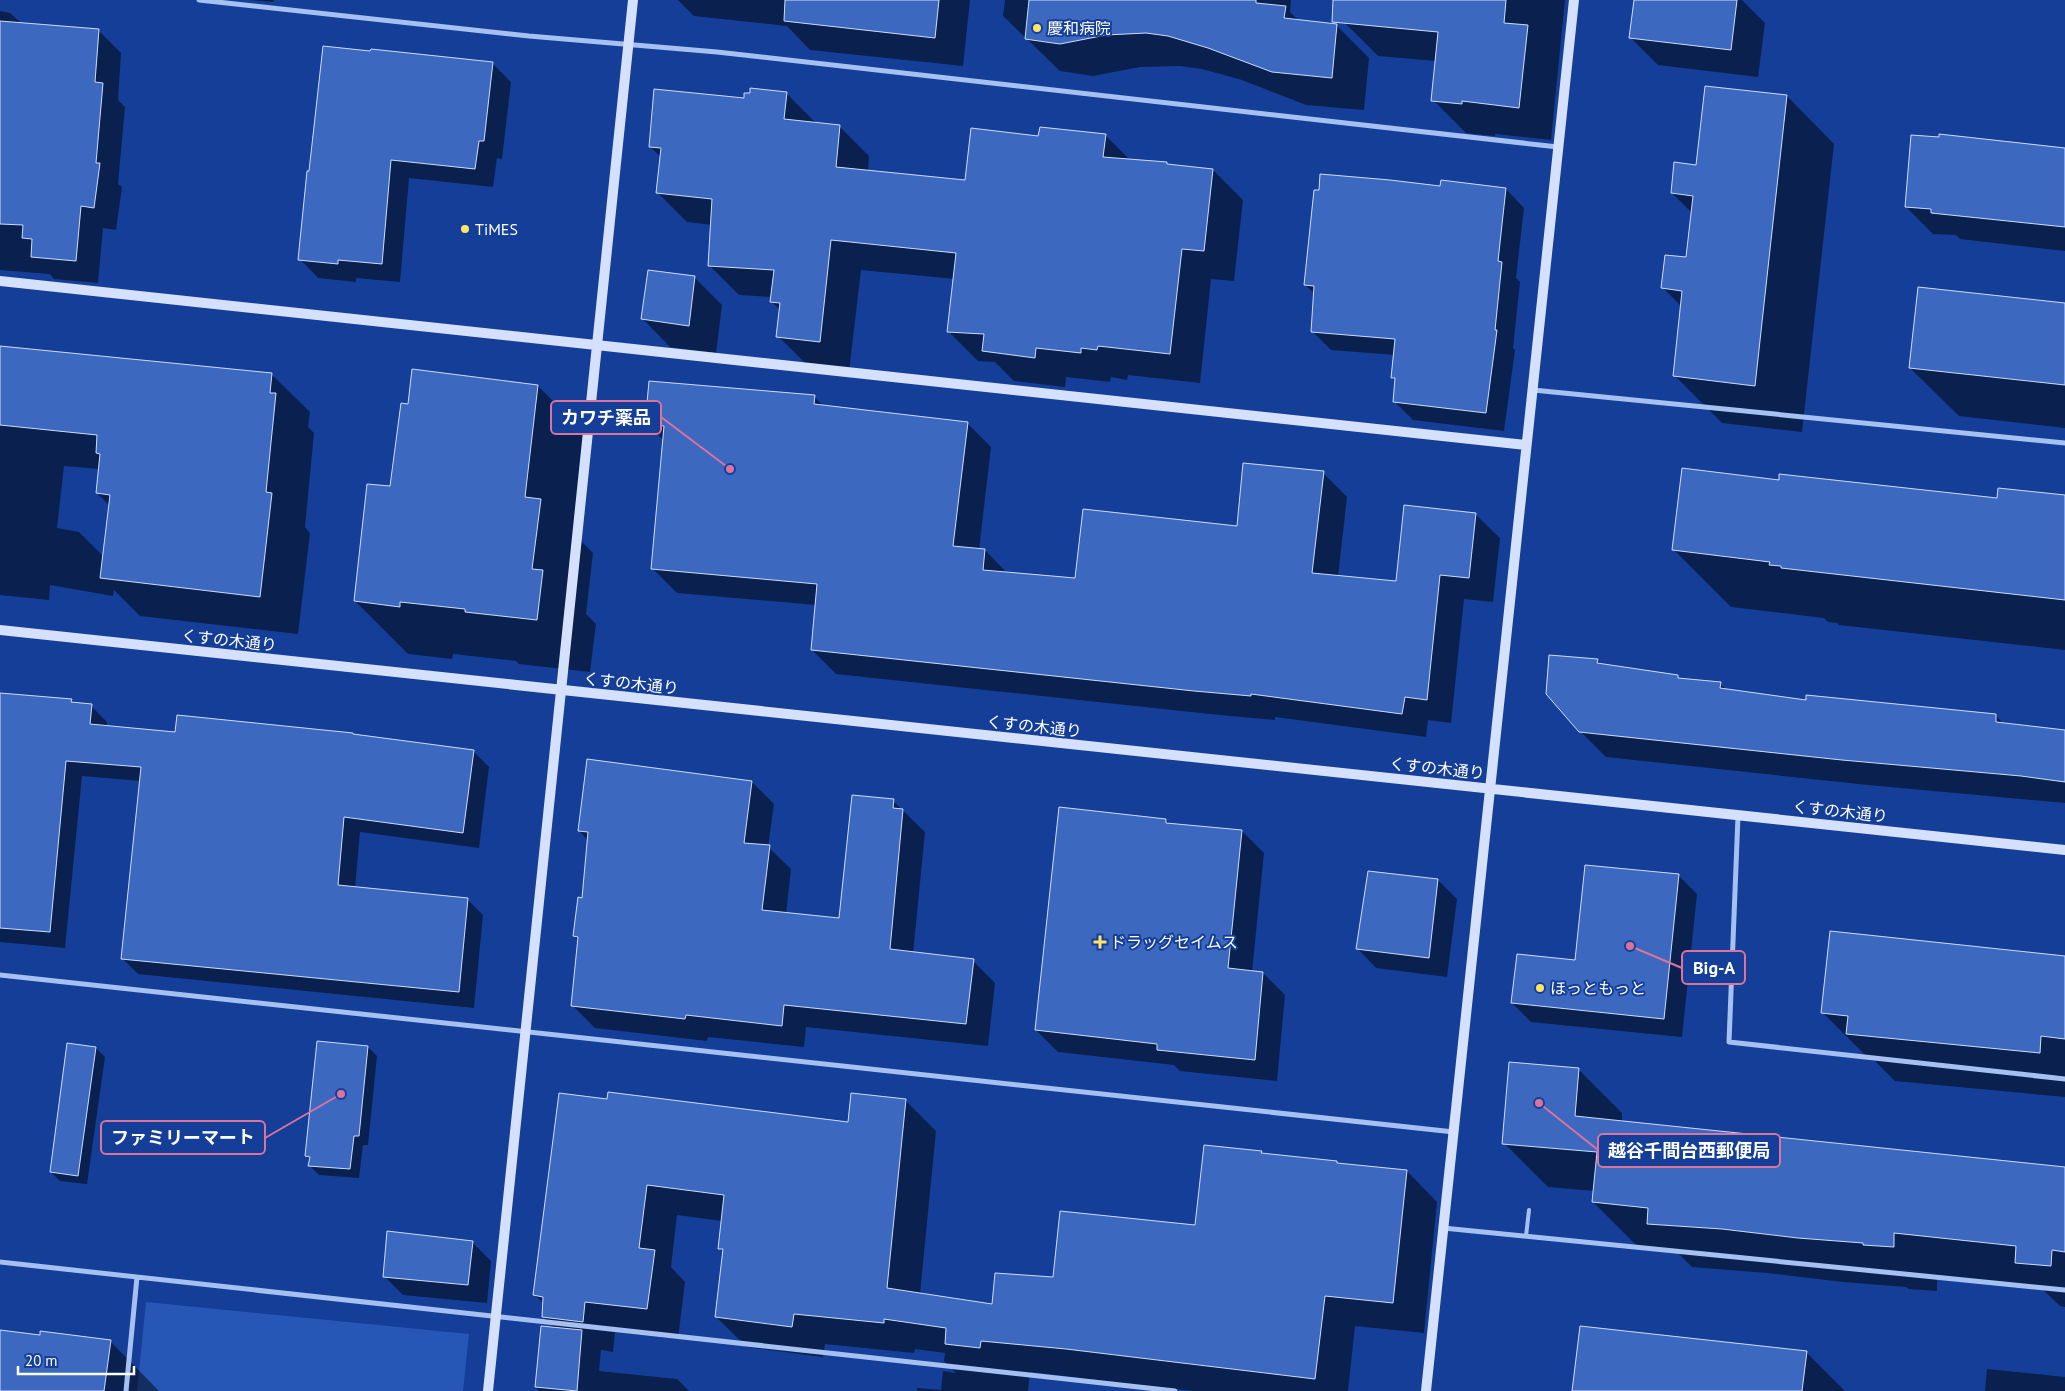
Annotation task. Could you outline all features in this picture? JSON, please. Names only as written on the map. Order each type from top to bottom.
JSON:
[{"type":"street","points":[[199,0],[627,45],[717,52],[1558,147]]},
{"type":"street","points":[[488,1391],[524,1031],[633,0]]},
{"type":"street","points":[[1426,1391],[1574,0]]},
{"type":"street","points":[[0,281],[1526,445]]},
{"type":"street","points":[[1532,390],[2065,443]]},
{"type":"street","name":"くすの木通り","points":[[0,630],[2065,850]]},
{"type":"street","points":[[1738,815],[1729,1042],[2065,1078]]},
{"type":"street","points":[[0,975],[1454,1132]]},
{"type":"street","points":[[1443,1228],[2065,1290]]},
{"type":"street","points":[[0,1262],[1175,1391]]},
{"type":"street","points":[[126,1391],[137,1278]]},
{"type":"lane","points":[[1526,1236],[1529,1210]]},
{"type":"shaded area","points":[[146,1302],[469,1334],[463,1391],[137,1391]]},
{"type":"building","points":[[785,0],[939,0],[935,38],[784,21]]},
{"type":"building","points":[[1029,0],[1256,0],[1256,3],[1286,6],[1284,18],[1337,24],[1332,78],[1272,72],[1208,48],[1168,36],[1146,33],[1106,35],[1060,44],[1025,39]]},
{"type":"building","points":[[1333,0],[1506,0],[1504,23],[1528,25],[1519,108],[1462,101],[1462,104],[1431,101],[1438,32],[1332,22]]},
{"type":"building","points":[[1634,0],[1737,0],[1731,50],[1629,38]]},
{"type":"building","points":[[0,21],[99,29],[95,82],[103,83],[96,163],[100,163],[94,208],[81,206],[76,261],[31,257],[32,239],[22,238],[23,225],[0,224]]},
{"type":"building","points":[[323,46],[370,51],[371,49],[493,62],[484,141],[479,141],[475,169],[391,160],[382,264],[338,260],[338,264],[298,260]]},
{"type":"building","points":[[1705,86],[1787,95],[1755,386],[1673,376],[1682,291],[1661,288],[1665,255],[1686,257],[1693,196],[1671,193],[1674,162],[1696,165]]},
{"type":"building","points":[[750,88],[787,92],[784,119],[840,125],[836,167],[965,180],[971,128],[1038,136],[1040,127],[1106,134],[1103,157],[1167,162],[1167,164],[1213,169],[1204,251],[1182,249],[1170,354],[1098,346],[1097,350],[1081,348],[1081,353],[1036,348],[1035,358],[982,351],[984,334],[947,332],[956,253],[831,240],[820,342],[776,337],[780,303],[770,302],[774,270],[708,266],[712,199],[656,193],[661,148],[649,147],[654,89],[744,98],[744,93],[750,93]]},
{"type":"building","points":[[1939,134],[2065,148],[2065,227],[1931,213],[1931,209],[1905,207],[1911,135],[1939,137]]},
{"type":"building","points":[[1320,174],[1440,186],[1441,180],[1506,188],[1498,261],[1502,262],[1495,330],[1497,330],[1486,413],[1393,402],[1395,378],[1391,378],[1395,339],[1311,332],[1314,286],[1304,285],[1314,190],[1319,190]]},
{"type":"building","points":[[648,270],[695,276],[689,326],[641,319]]},
{"type":"building","points":[[1918,287],[2065,303],[2065,385],[1909,368]]},
{"type":"building","points":[[0,346],[272,373],[270,393],[276,393],[266,492],[272,493],[260,597],[100,578],[110,495],[96,493],[100,454],[96,453],[97,435],[0,425]]},
{"type":"building","points":[[412,369],[538,385],[525,497],[541,499],[532,569],[543,570],[537,620],[465,612],[465,609],[400,602],[400,607],[354,601],[367,484],[390,486],[401,403],[408,404]]},
{"type":"building","points":[[649,381],[815,395],[814,404],[968,422],[953,546],[985,549],[983,570],[1075,578],[1083,509],[1237,526],[1243,463],[1324,471],[1312,573],[1396,581],[1404,505],[1476,513],[1469,578],[1440,575],[1427,700],[1405,697],[1402,714],[1251,694],[1251,696],[1194,691],[811,650],[817,584],[651,569],[664,426],[645,424]]},
{"type":"building","points":[[1682,468],[1779,480],[1779,474],[1997,498],[1998,488],[2065,495],[2065,600],[1781,568],[1781,566],[1769,565],[1770,562],[1672,550]]},
{"type":"building","points":[[1549,655],[1598,659],[1597,663],[1678,675],[1678,678],[1721,682],[1720,688],[1806,700],[1806,695],[1996,714],[1996,722],[2065,730],[2065,782],[1579,732],[1546,694]]},
{"type":"building","points":[[0,693],[72,699],[71,702],[92,704],[90,724],[175,732],[177,715],[353,733],[474,750],[463,833],[344,817],[338,885],[468,898],[459,992],[121,959],[141,767],[66,761],[50,932],[0,928]]},
{"type":"building","points":[[587,759],[752,781],[744,843],[770,845],[762,910],[839,918],[852,795],[894,799],[893,808],[903,809],[890,949],[974,959],[966,1024],[784,1005],[782,1026],[686,1015],[685,1019],[571,1006],[578,937],[573,936],[578,897],[582,898],[588,832],[578,831]]},
{"type":"building","points":[[1059,807],[1166,819],[1166,823],[1242,830],[1228,968],[1263,972],[1255,1060],[1157,1050],[1157,1044],[1035,1030]]},
{"type":"building","points":[[1585,865],[1679,874],[1664,1019],[1511,1003],[1517,954],[1575,960]]},
{"type":"building","points":[[1368,871],[1438,879],[1429,958],[1356,949]]},
{"type":"building","points":[[1830,931],[2065,956],[2065,1039],[2041,1036],[2040,1053],[1846,1034],[1848,1016],[1821,1013]]},
{"type":"building","points":[[317,1041],[368,1046],[359,1136],[354,1136],[350,1169],[308,1166],[310,1157],[305,1156]]},
{"type":"building","points":[[67,1043],[96,1047],[78,1176],[50,1172]]},
{"type":"building","points":[[1509,1062],[1579,1068],[1575,1116],[2065,1167],[2065,1252],[2052,1250],[2051,1266],[2015,1263],[2016,1246],[1894,1233],[1894,1247],[1722,1229],[1647,1224],[1648,1208],[1592,1202],[1597,1152],[1502,1144]]},
{"type":"building","points":[[608,1092],[848,1122],[851,1093],[906,1099],[887,1288],[992,1304],[995,1273],[1053,1277],[1060,1211],[1195,1225],[1204,1145],[1337,1161],[1337,1163],[1407,1170],[1393,1303],[1325,1296],[1315,1379],[1066,1349],[981,1341],[980,1348],[945,1344],[946,1328],[884,1319],[884,1323],[794,1314],[792,1327],[715,1317],[723,1249],[718,1249],[724,1195],[647,1185],[639,1248],[655,1250],[647,1309],[585,1302],[583,1322],[542,1317],[543,1297],[533,1295],[559,1093],[607,1099]]},
{"type":"building","points":[[387,1231],[473,1241],[468,1285],[383,1277]]},
{"type":"building","points":[[541,1326],[582,1330],[577,1391],[535,1387]]},
{"type":"building","points":[[1580,1326],[1807,1351],[1802,1391],[1572,1391]]},
{"type":"building","points":[[0,1330],[40,1335],[40,1331],[111,1340],[104,1391],[0,1391]]},
{"type":"place","name":"慶和病院","points":[[1037,28]]},
{"type":"place","name":"TiMES","points":[[465,229]]},
{"type":"place","name":"カワチ薬品","points":[[730,469]]},
{"type":"place","name":"ドラッグセイムス","points":[[1100,942]]},
{"type":"place","name":"Big-A","points":[[1630,946]]},
{"type":"place","name":"ほっともっと","points":[[1540,988]]},
{"type":"place","name":"ファミリーマート","points":[[341,1094]]},
{"type":"place","name":"越谷千間台西郵便局","points":[[1539,1103]]}]
